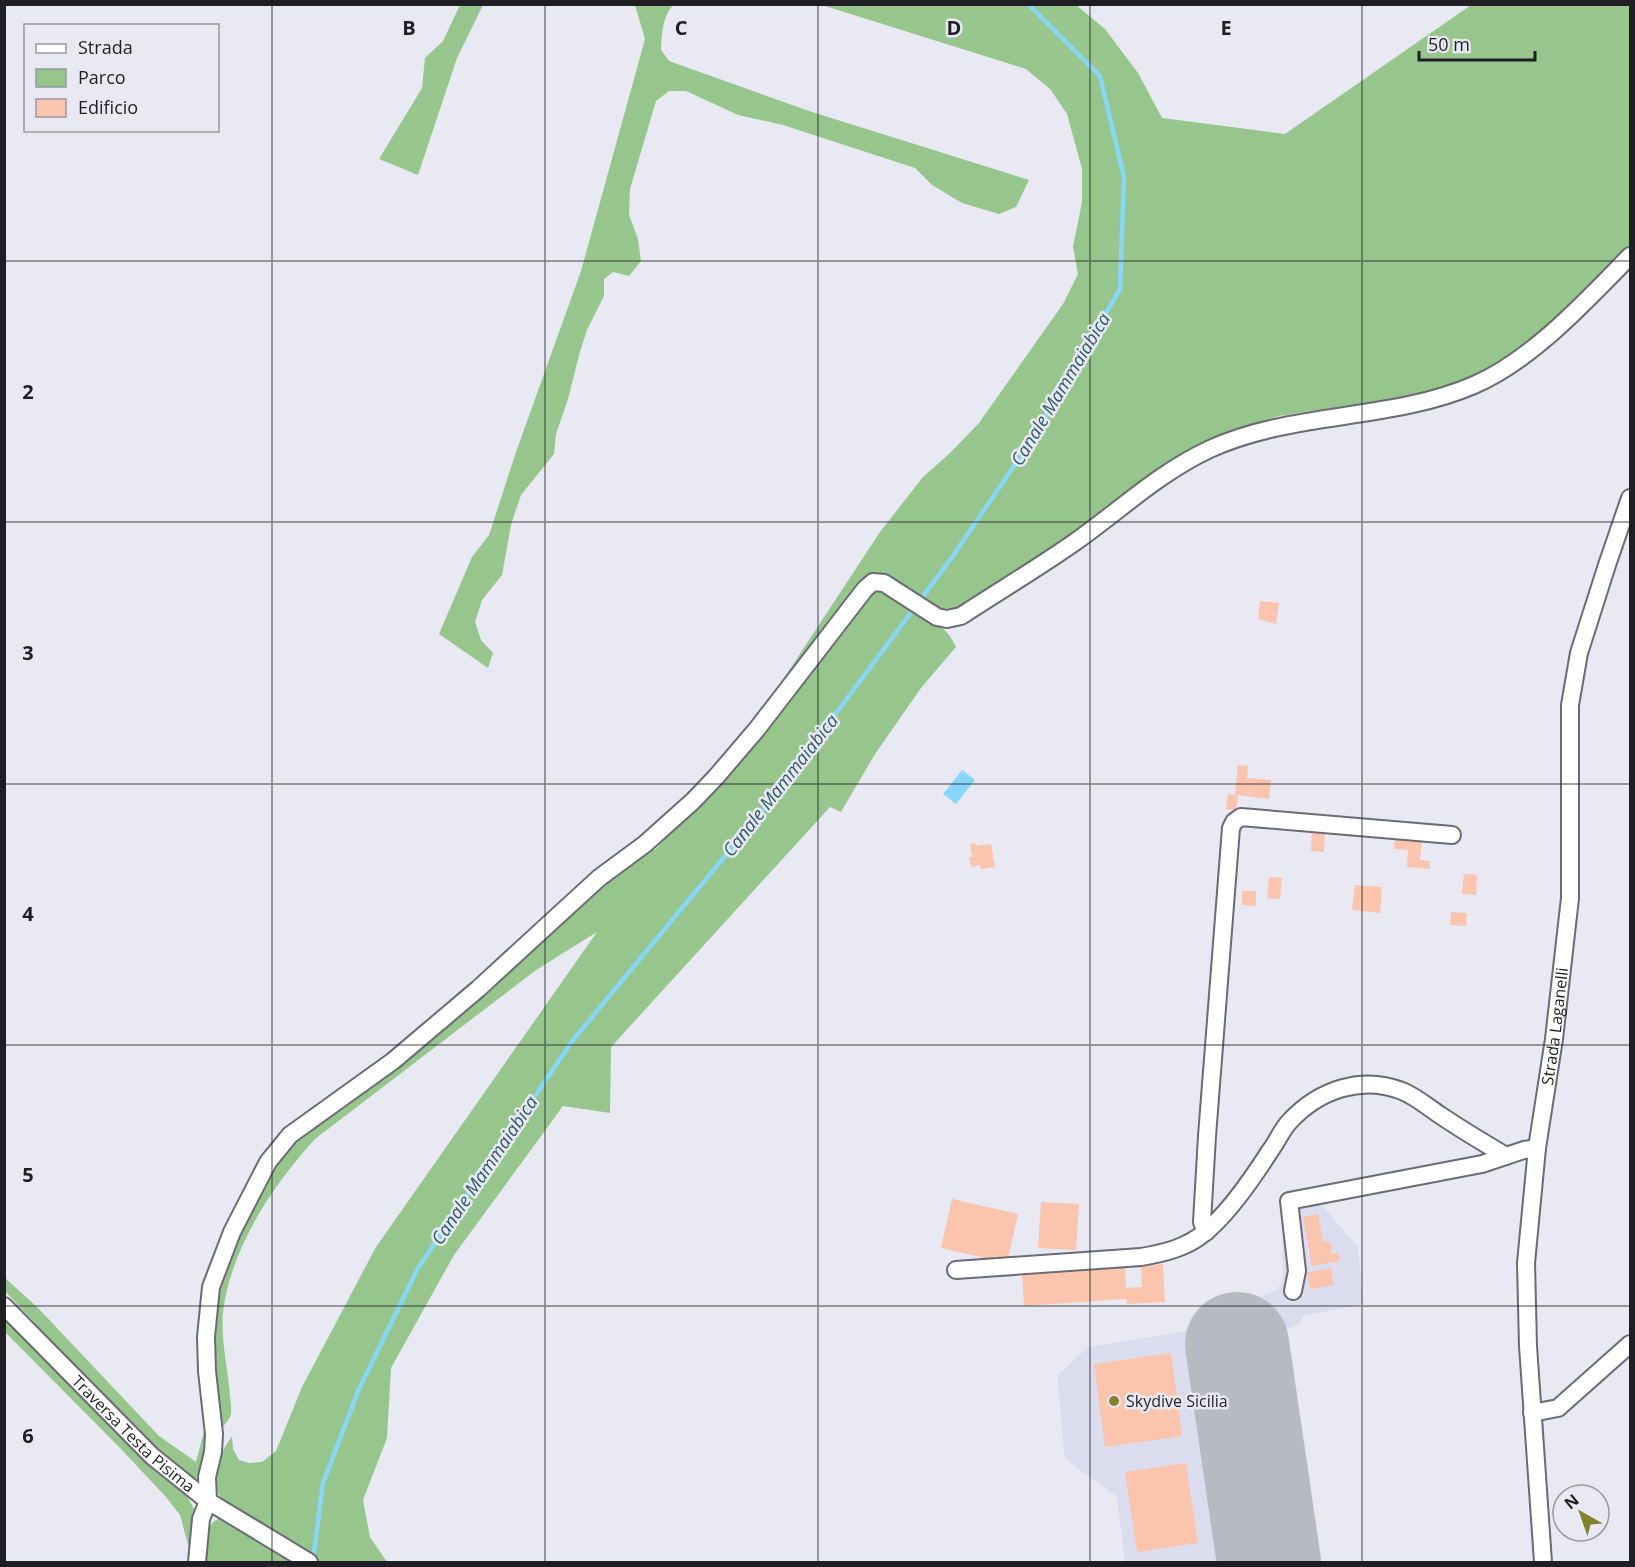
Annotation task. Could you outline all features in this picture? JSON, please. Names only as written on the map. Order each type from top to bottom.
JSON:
[{"type":"street","points":[[197,1563],[201,1519],[208,1501],[207,1477],[213,1452],[214,1434],[207,1371],[211,1287],[231,1232],[268,1162],[290,1135],[393,1061],[478,989],[599,878],[645,844],[693,801],[750,737],[865,589],[873,582],[884,583],[937,617],[947,619],[961,616],[1075,542],[1159,478],[1209,449],[1251,433],[1294,423],[1422,401],[1471,386],[1494,376],[1520,359],[1549,334],[1630,256]]},
{"type":"street","name":"Strada Laganelli","points":[[1543,1563],[1527,1346],[1526,1263],[1537,1148],[1554,1039],[1570,898],[1570,705],[1579,653],[1630,498]]},
{"type":"street","points":[[1206,1232],[1202,1221],[1207,1136],[1231,828],[1234,822],[1241,817],[1452,834]]},
{"type":"street","points":[[956,1270],[1141,1257],[1171,1252],[1194,1241],[1206,1232],[1264,1161],[1288,1122],[1307,1105],[1325,1094],[1350,1085],[1379,1084],[1404,1091],[1506,1156]]},
{"type":"street","points":[[1293,1291],[1297,1271],[1289,1201],[1482,1164],[1537,1148]]},
{"type":"street","name":"Traversa Testa Pisima","points":[[4,1306],[152,1456],[208,1501],[309,1563]]},
{"type":"street","points":[[1532,1413],[1558,1408],[1630,1344]]},
{"type":"shaded area","points":[[1320,1203],[1358,1247],[1363,1304],[1303,1316],[1300,1324],[1285,1330],[1316,1562],[1244,1562],[1243,1558],[1206,1562],[1125,1562],[1117,1497],[1065,1459],[1057,1376],[1088,1347],[1181,1332],[1210,1323],[1231,1307],[1277,1290],[1283,1279],[1282,1211]]},
{"type":"green space","points":[[460,5],[483,5],[457,58],[418,175],[379,159],[422,88],[425,58],[443,41]]},
{"type":"green space","points":[[635,5],[673,5],[665,20],[661,50],[669,61],[809,111],[1029,180],[1016,207],[999,214],[962,203],[932,185],[915,168],[783,125],[738,115],[686,91],[669,91],[656,101],[630,189],[629,215],[638,239],[641,261],[629,276],[613,272],[604,279],[604,296],[587,330],[579,355],[556,434],[554,454],[521,495],[511,525],[502,575],[482,600],[475,622],[481,640],[493,653],[488,668],[439,634],[472,557],[489,535],[516,452],[581,271],[645,39]]},
{"type":"green space","points":[[822,5],[1076,5],[1105,29],[1138,73],[1162,118],[1285,134],[1471,5],[1630,5],[1630,247],[1546,327],[1513,355],[1482,373],[1451,385],[1410,396],[1366,405],[1279,416],[1239,428],[1196,449],[1048,553],[956,611],[946,608],[936,621],[950,636],[956,647],[921,688],[875,754],[841,812],[830,807],[611,1047],[610,1113],[563,1106],[454,1255],[391,1368],[387,1438],[363,1500],[370,1537],[387,1562],[204,1562],[208,1530],[215,1521],[221,1518],[271,1550],[279,1537],[221,1498],[217,1490],[216,1466],[223,1451],[232,1436],[233,1449],[239,1460],[249,1463],[262,1462],[276,1451],[302,1387],[376,1247],[597,932],[536,970],[315,1139],[285,1175],[246,1237],[229,1282],[224,1305],[223,1339],[231,1412],[221,1429],[213,1372],[215,1288],[253,1201],[288,1144],[593,889],[638,855],[656,849],[689,813],[874,589],[898,582],[887,574],[871,576],[759,716],[880,532],[923,477],[979,423],[1063,304],[1078,274],[1073,247],[1082,202],[1082,169],[1067,114],[1051,90],[1026,69]]},
{"type":"green space","points":[[4,1277],[38,1308],[159,1436],[196,1462],[206,1424],[207,1449],[199,1477],[194,1479],[188,1477],[117,1410],[5,1291]]},
{"type":"green space","points":[[4,1317],[187,1496],[194,1509],[192,1559],[180,1515],[122,1450],[5,1332]]},
{"type":"water","points":[[962,770],[975,780],[956,804],[943,794]]},
{"type":"building","points":[[1260,601],[1279,603],[1276,624],[1258,619]]},
{"type":"building","points":[[1238,765],[1248,766],[1247,778],[1271,780],[1269,799],[1238,795],[1236,810],[1226,809],[1228,794],[1235,795]]},
{"type":"building","points":[[1312,830],[1325,830],[1324,852],[1311,851]]},
{"type":"building","points":[[1395,839],[1422,840],[1420,860],[1430,861],[1430,869],[1407,867],[1408,850],[1394,849]]},
{"type":"building","points":[[976,843],[976,846],[991,844],[995,867],[981,869],[980,865],[971,867],[970,844]]},
{"type":"building","points":[[1464,874],[1477,875],[1476,895],[1462,894]]},
{"type":"building","points":[[1269,877],[1282,878],[1280,899],[1267,898]]},
{"type":"building","points":[[1355,885],[1382,887],[1380,913],[1352,910]]},
{"type":"building","points":[[1242,891],[1256,891],[1256,906],[1242,905]]},
{"type":"building","points":[[1451,912],[1467,913],[1466,926],[1450,925]]},
{"type":"building","points":[[952,1199],[1018,1214],[1007,1263],[941,1248]]},
{"type":"building","points":[[1041,1202],[1079,1204],[1076,1250],[1038,1248]]},
{"type":"building","points":[[1318,1214],[1323,1242],[1330,1241],[1332,1254],[1338,1253],[1339,1261],[1312,1266],[1303,1217]]},
{"type":"building","points":[[1163,1264],[1165,1302],[1127,1304],[1126,1299],[1024,1306],[1022,1272],[1125,1265],[1126,1288],[1142,1287],[1141,1266]]},
{"type":"building","points":[[1331,1268],[1334,1285],[1310,1289],[1307,1273]]},
{"type":"building","points":[[1171,1353],[1182,1436],[1105,1447],[1094,1364]]},
{"type":"building","points":[[1186,1463],[1198,1543],[1137,1552],[1125,1472]]},
{"type":"waterway","name":"Canale Mammaiabica","points":[[313,1560],[323,1483],[359,1389],[418,1268],[573,1040],[773,798],[950,560],[1031,441],[1120,289],[1124,177],[1100,76],[1028,4]]},
{"type":"runway","points":[[1237,1344],[1269,1562]]},
{"type":"place","name":"Skydive Sicilia","points":[[1114,1401]]}]
